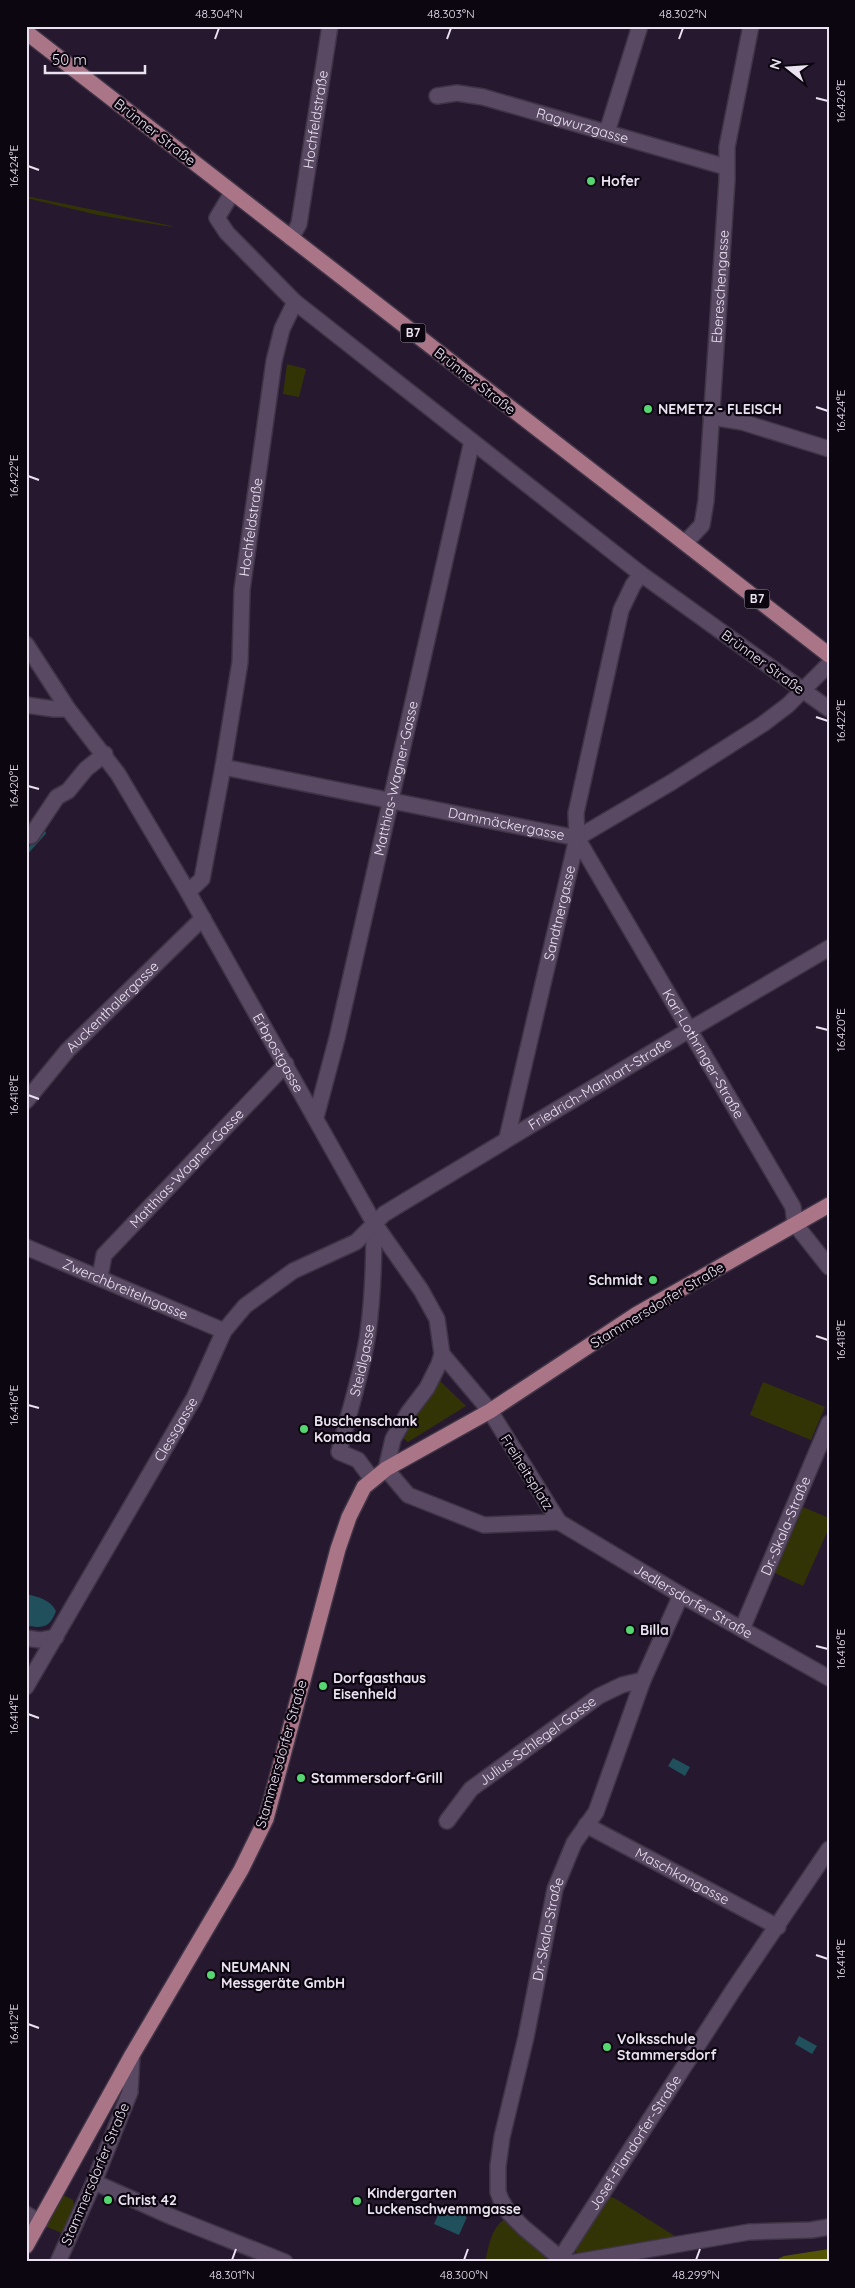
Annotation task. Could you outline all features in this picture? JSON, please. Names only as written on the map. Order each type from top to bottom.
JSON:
[{"type":"main road","name":"Brünner Straße","points":[[26,32],[829,655]]},
{"type":"main road","name":"Stammersdorfer Straße","points":[[490,1411],[637,1314],[829,1205]]},
{"type":"main road","points":[[386,1469],[490,1411]]},
{"type":"main road","name":"Stammersdorfer Straße","points":[[26,2246],[132,2055],[241,1870],[266,1820],[338,1549],[364,1487],[386,1469]]},
{"type":"street","name":"Hochfeldstraße","points":[[291,238],[300,224],[330,26]]},
{"type":"street","points":[[607,132],[640,26]]},
{"type":"street","name":"Ebereschengasse","points":[[685,543],[700,528],[703,518],[727,180],[727,147],[751,26]]},
{"type":"street","name":"Ragwurzgasse","points":[[437,96],[457,93],[483,97],[726,167]]},
{"type":"street","points":[[232,193],[217,218],[227,233],[295,302]]},
{"type":"street","name":"Hochfeldstraße","points":[[188,892],[202,878],[223,767],[240,662],[242,590],[274,361],[282,329],[295,302]]},
{"type":"street","name":"Brünner Straße","points":[[295,302],[641,574],[829,709]]},
{"type":"street","points":[[711,417],[742,422],[829,449]]},
{"type":"street","name":"Matthias-Wagner-Gasse","points":[[316,1117],[337,1038],[392,800],[472,440]]},
{"type":"street","name":"Sandtnergasse","points":[[507,1138],[577,838],[576,813],[621,610],[641,574]]},
{"type":"street","name":"Erbpostgasse","points":[[26,644],[68,709],[105,754],[188,892],[374,1223],[421,1290],[437,1319],[442,1354]]},
{"type":"street","name":"Dammäckergasse","points":[[223,767],[577,838],[672,782],[763,724],[803,690],[829,664]]},
{"type":"street","points":[[26,705],[68,709]]},
{"type":"street","points":[[31,836],[57,797],[68,791],[86,769],[105,754]]},
{"type":"street","name":"Karl-Lothringer-Straße","points":[[577,838],[793,1207],[796,1224],[829,1267]]},
{"type":"street","name":"Auckenthalergasse","points":[[26,1101],[67,1051],[203,918]]},
{"type":"street","name":"Friedrich-Manhart-Straße","points":[[374,1223],[384,1214],[507,1138],[829,948]]},
{"type":"street","name":"Matthias-Wagner-Gasse","points":[[100,1277],[104,1255],[286,1064]]},
{"type":"street","name":"Clessgasse","points":[[26,1687],[194,1398],[224,1331],[245,1306],[293,1271],[356,1242],[374,1223]]},
{"type":"street","name":"Steidlgasse","points":[[372,1479],[358,1460],[340,1452],[361,1370],[368,1332],[374,1257],[374,1223]]},
{"type":"street","name":"Zwerchbreitelngasse","points":[[26,1247],[224,1331]]},
{"type":"street","points":[[386,1469],[393,1439],[408,1413],[427,1388],[442,1354]]},
{"type":"street","name":"Freiheitsplatz","points":[[386,1469],[408,1494],[484,1526],[559,1522],[490,1411],[442,1354]]},
{"type":"street","name":"Dr.-Skala-Straße","points":[[742,1629],[829,1423]]},
{"type":"street","name":"Jedlersdorfer Straße","points":[[559,1522],[681,1595],[829,1678]]},
{"type":"street","name":"Dr.-Skala-Straße","points":[[563,2261],[509,2213],[498,2192],[502,2137],[556,1889],[574,1843],[596,1812],[643,1680],[681,1595]]},
{"type":"street","points":[[26,1638],[40,1640],[56,1637]]},
{"type":"street","name":"Julius-Schlegel-Gasse","points":[[447,1821],[471,1789],[598,1696],[622,1684],[643,1680]]},
{"type":"street","name":"Maschkangasse","points":[[586,1825],[778,1927]]},
{"type":"street","name":"Josef-Flandorfer-Straße","points":[[563,2261],[734,1989],[778,1927],[829,1849]]},
{"type":"street","name":"Stammersdorfer Straße","points":[[58,2262],[94,2182],[130,2092],[132,2055]]},
{"type":"street","points":[[94,2182],[286,2262]]},
{"type":"street","points":[[26,2214],[40,2222]]},
{"type":"street","points":[[576,2262],[750,2232],[829,2227]]},
{"type":"shaded area","points":[[26,196],[172,227],[98,215],[26,198]]},
{"type":"shaded area","points":[[287,364],[306,369],[299,397],[283,394]]},
{"type":"shaded area","points":[[440,1381],[466,1406],[408,1442],[402,1437]]},
{"type":"shaded area","points":[[763,1382],[825,1407],[811,1440],[750,1415]]},
{"type":"shaded area","points":[[803,1507],[829,1518],[829,1528],[803,1586],[775,1573]]},
{"type":"shaded area","points":[[26,1594],[43,1599],[56,1611],[54,1617],[45,1626],[26,1626]]},
{"type":"shaded area","points":[[673,1758],[690,1767],[685,1776],[668,1766]]},
{"type":"shaded area","points":[[799,2036],[817,2046],[812,2054],[795,2044]]},
{"type":"shaded area","points":[[65,2196],[73,2200],[74,2205],[64,2234],[45,2226],[60,2197]]},
{"type":"shaded area","points":[[609,2196],[678,2238],[578,2255],[574,2249]]},
{"type":"shaded area","points":[[442,2206],[467,2217],[459,2235],[434,2224]]},
{"type":"shaded area","points":[[505,2219],[548,2254],[543,2262],[485,2262],[494,2232]]},
{"type":"shaded area","points":[[829,2249],[829,2262],[772,2262],[784,2256]]},
{"type":"waterway","points":[[26,853],[44,833]]},
{"type":"place","name":"Hofer","points":[[591,181]]},
{"type":"place","name":"NEMETZ - FLEISCH","points":[[648,409]]},
{"type":"place","name":"Schmidt","points":[[653,1280]]},
{"type":"place","name":"Buschenschank Komada","points":[[304,1429]]},
{"type":"place","name":"Billa","points":[[630,1630]]},
{"type":"place","name":"Dorfgasthaus Eisenheld","points":[[323,1686]]},
{"type":"place","name":"Stammersdorf-Grill","points":[[301,1778]]},
{"type":"place","name":"NEUMANN Messgeräte GmbH","points":[[211,1975]]},
{"type":"place","name":"Volksschule Stammersdorf","points":[[607,2047]]},
{"type":"place","name":"Christ 42","points":[[108,2200]]},
{"type":"place","name":"Kindergarten Luckenschwemmgasse","points":[[357,2201]]}]
